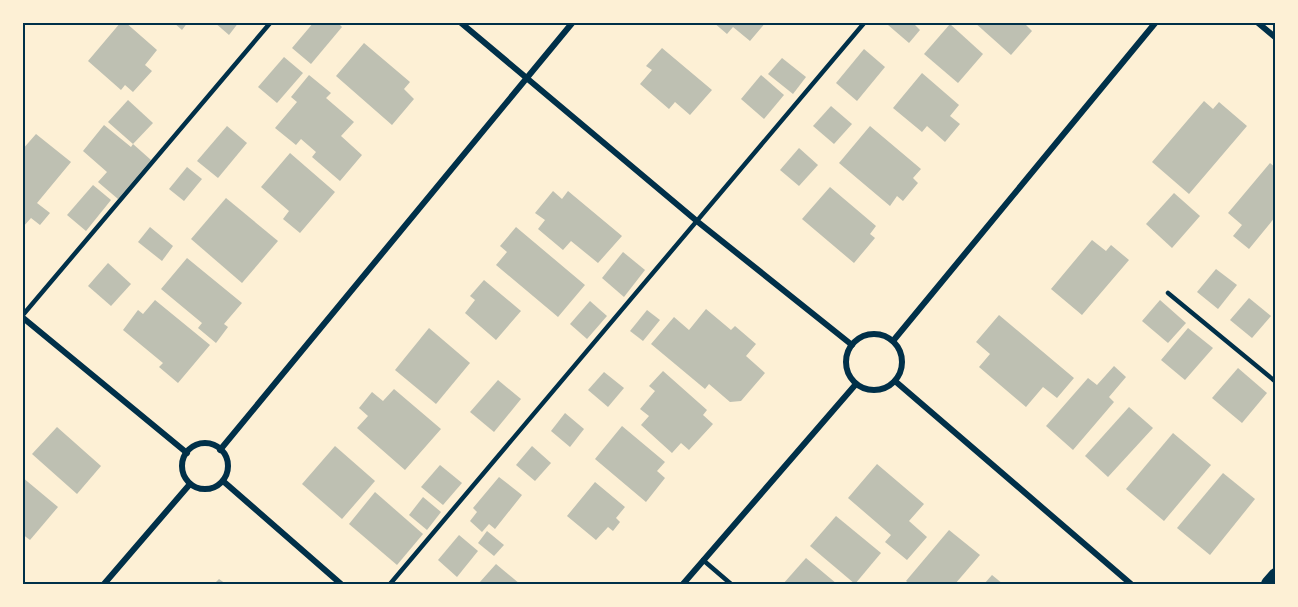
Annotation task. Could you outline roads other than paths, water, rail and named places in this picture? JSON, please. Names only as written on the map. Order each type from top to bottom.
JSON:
[{"type":"highway","points":[[1269,585],[1275,576]]},
{"type":"street","points":[[460,22],[698,222],[852,345]]},
{"type":"street","points":[[220,450],[573,22]]},
{"type":"street","points":[[893,341],[1156,22]]},
{"type":"street","points":[[1257,22],[1275,38]]},
{"type":"street","points":[[22,316],[187,453]]},
{"type":"street","points":[[875,333],[893,341],[902,357],[902,366],[895,381],[878,390],[868,390],[856,384],[848,374],[845,364],[852,345],[865,335],[875,333]]},
{"type":"street","points":[[895,381],[1131,585]]},
{"type":"street","points":[[683,585],[856,384]]},
{"type":"street","points":[[202,444],[209,444],[220,450],[228,464],[222,481],[212,488],[204,489],[190,484],[182,470],[187,453],[202,444]]},
{"type":"street","points":[[222,481],[341,585]]},
{"type":"street","points":[[104,585],[190,484]]},
{"type":"lane","points":[[22,316],[271,22]]},
{"type":"lane","points":[[390,585],[865,22]]},
{"type":"lane","points":[[1168,293],[1275,382]]},
{"type":"lane","points":[[704,561],[731,585]]}]
